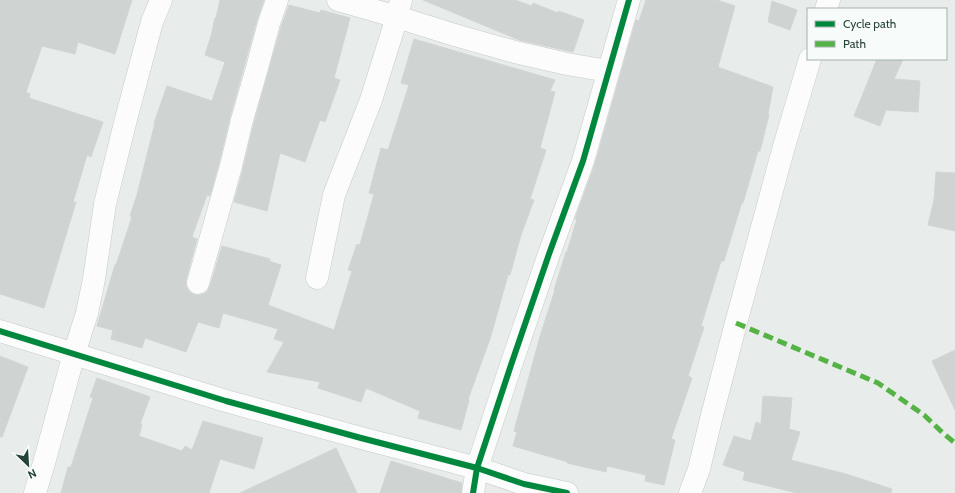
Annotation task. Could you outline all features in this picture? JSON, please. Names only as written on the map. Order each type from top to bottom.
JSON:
[{"type":"street","points":[[35,493],[87,313],[94,279],[105,204],[152,22],[161,0]]},
{"type":"street","points":[[198,282],[269,23],[277,0]]},
{"type":"street","points":[[338,0],[399,8],[458,36],[515,52],[567,64],[608,71]]},
{"type":"street","points":[[473,493],[478,468],[549,254],[583,161],[608,71],[630,0]]},
{"type":"street","points":[[317,278],[334,195],[370,100],[399,8]]},
{"type":"street","points":[[690,493],[699,469],[732,338],[783,150],[810,60]]},
{"type":"street","points":[[0,331],[226,401],[478,468],[524,484],[567,493]]},
{"type":"building","points":[[0,0],[132,0],[115,54],[78,42],[75,54],[42,46],[26,92],[30,94],[29,98],[103,122],[91,157],[87,155],[73,202],[76,202],[44,308],[0,294]]},
{"type":"building","points":[[220,0],[264,0],[230,117],[210,196],[207,195],[192,237],[197,239],[186,280],[186,286],[189,292],[195,295],[201,295],[207,292],[222,246],[270,259],[269,261],[281,265],[268,305],[334,330],[352,271],[348,270],[357,244],[360,245],[374,194],[369,193],[381,148],[388,150],[409,85],[401,83],[414,39],[555,80],[550,91],[555,92],[540,148],[546,150],[530,199],[534,200],[521,235],[510,275],[508,275],[490,339],[468,399],[461,430],[418,418],[420,411],[366,388],[361,402],[318,388],[320,382],[267,372],[284,342],[274,339],[278,329],[223,313],[219,328],[198,322],[186,352],[145,338],[142,348],[111,339],[113,330],[97,326],[115,265],[132,217],[130,216],[137,195],[154,123],[167,86],[212,101],[225,62],[205,55]]},
{"type":"building","points":[[423,0],[515,0],[532,6],[533,3],[558,13],[558,11],[584,20],[573,52],[519,40]]},
{"type":"building","points":[[646,0],[717,0],[735,6],[718,67],[773,87],[769,115],[760,151],[758,151],[743,203],[742,202],[724,261],[721,261],[701,326],[704,327],[688,376],[692,378],[671,439],[675,440],[664,485],[645,481],[646,475],[607,466],[606,472],[567,463],[568,462],[513,446],[517,432],[514,431],[541,333],[577,219],[575,219],[595,164],[636,20],[639,21]]},
{"type":"building","points":[[772,1],[797,10],[790,30],[768,22]]},
{"type":"building","points":[[289,5],[320,13],[321,10],[350,18],[334,78],[340,80],[325,122],[320,120],[305,162],[280,153],[267,211],[234,202],[254,123],[281,27]]},
{"type":"building","points":[[877,60],[903,60],[894,79],[920,81],[918,112],[886,110],[880,126],[854,116]]},
{"type":"building","points":[[936,172],[955,173],[955,231],[928,225],[934,200]]},
{"type":"building","points":[[955,350],[955,410],[932,361]]},
{"type":"building","points":[[0,356],[28,367],[2,437],[0,437]]},
{"type":"building","points":[[97,378],[150,397],[140,424],[142,425],[139,436],[182,451],[185,446],[192,450],[203,421],[263,438],[254,469],[220,459],[209,493],[61,493],[68,467],[71,467],[93,398],[90,397]]},
{"type":"building","points":[[763,396],[792,398],[789,429],[800,432],[791,460],[846,474],[892,489],[891,493],[797,493],[743,480],[745,472],[723,465],[734,436],[751,441],[756,422],[761,424]]},
{"type":"building","points":[[336,448],[357,493],[240,493]]},
{"type":"building","points":[[391,461],[462,483],[461,493],[380,493]]},
{"type":"marked path","points":[[736,323],[878,383],[924,415],[955,443]]},
{"type":"cycle path","points":[[473,493],[477,468],[511,365],[583,161],[629,0]]},
{"type":"cycle path","points":[[0,331],[226,401],[477,468],[524,484],[567,493]]}]
